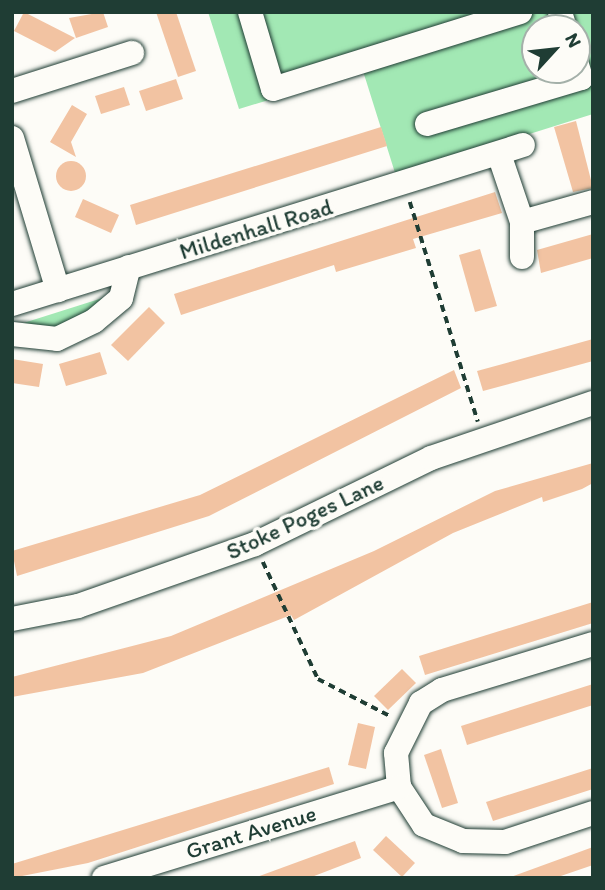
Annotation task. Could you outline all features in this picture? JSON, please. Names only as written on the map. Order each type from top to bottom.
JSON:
[{"type":"street","points":[[255,14],[273,89],[520,12]]},
{"type":"street","points":[[12,91],[132,53]]},
{"type":"street","points":[[427,124],[561,84]]},
{"type":"street","points":[[12,138],[58,290]]},
{"type":"street","name":"Mildenhall Road","points":[[12,304],[523,145]]},
{"type":"street","points":[[499,154],[522,222],[522,257]]},
{"type":"street","points":[[522,222],[593,202]]},
{"type":"street","points":[[12,334],[57,339],[94,321],[121,298],[129,267]]},
{"type":"street","name":"Stoke Poges Lane","points":[[12,619],[78,606],[255,544],[483,438],[593,403]]},
{"type":"street","points":[[593,644],[442,690],[421,703],[406,725],[397,753],[399,787],[424,825],[463,841],[505,842],[593,813]]},
{"type":"street","name":"Grant Avenue","points":[[104,878],[399,787]]},
{"type":"path","points":[[404,183],[483,438]]},
{"type":"path","points":[[255,544],[318,679],[406,725]]},
{"type":"green space","points":[[208,12],[593,12],[593,114],[396,176],[363,71],[239,109]]},
{"type":"green space","points":[[112,295],[64,333],[14,326]]},
{"type":"building","points":[[24,12],[75,38],[55,52],[14,31]]},
{"type":"building","points":[[103,12],[108,27],[76,38],[69,18]]},
{"type":"building","points":[[156,12],[176,12],[196,71],[178,77]]},
{"type":"building","points":[[176,79],[183,99],[146,111],[139,91]]},
{"type":"building","points":[[124,87],[130,105],[101,114],[95,96]]},
{"type":"building","points":[[72,105],[87,114],[71,142],[76,157],[50,142]]},
{"type":"building","points":[[576,121],[593,188],[573,192],[554,127]]},
{"type":"building","points":[[381,127],[387,146],[136,225],[130,205]]},
{"type":"building","points":[[71,161],[82,165],[86,176],[82,187],[71,191],[60,187],[56,176],[60,165]]},
{"type":"building","points":[[495,192],[502,213],[413,239],[416,248],[336,272],[334,265],[181,315],[174,294]]},
{"type":"building","points":[[83,199],[119,215],[111,233],[75,217]]},
{"type":"building","points":[[593,234],[593,258],[541,273],[537,250]]},
{"type":"building","points":[[480,249],[497,306],[475,312],[459,255]]},
{"type":"building","points":[[149,307],[165,323],[128,361],[111,345]]},
{"type":"building","points":[[593,339],[593,361],[483,391],[477,371]]},
{"type":"building","points":[[100,352],[107,374],[66,386],[59,364]]},
{"type":"building","points":[[12,359],[43,364],[39,387],[12,383]]},
{"type":"building","points":[[454,370],[461,388],[209,516],[17,576],[12,551],[200,495]]},
{"type":"building","points":[[593,463],[593,483],[582,489],[543,502],[542,497],[453,533],[294,620],[291,615],[143,673],[12,697],[12,677],[171,636],[374,551],[495,491]]},
{"type":"building","points":[[593,602],[593,623],[425,675],[419,656]]},
{"type":"building","points":[[402,669],[416,683],[388,710],[374,696]]},
{"type":"building","points":[[593,684],[593,705],[467,745],[461,726]]},
{"type":"building","points":[[358,723],[375,727],[366,769],[348,765]]},
{"type":"building","points":[[441,749],[458,803],[442,808],[424,755]]},
{"type":"building","points":[[329,767],[334,784],[88,863],[12,878],[12,864]]},
{"type":"building","points":[[593,768],[593,789],[493,821],[486,802]]},
{"type":"building","points":[[386,836],[415,863],[402,877],[373,850]]},
{"type":"building","points":[[355,841],[361,858],[309,878],[254,878]]},
{"type":"building","points":[[593,847],[593,865],[555,878],[508,878]]}]
